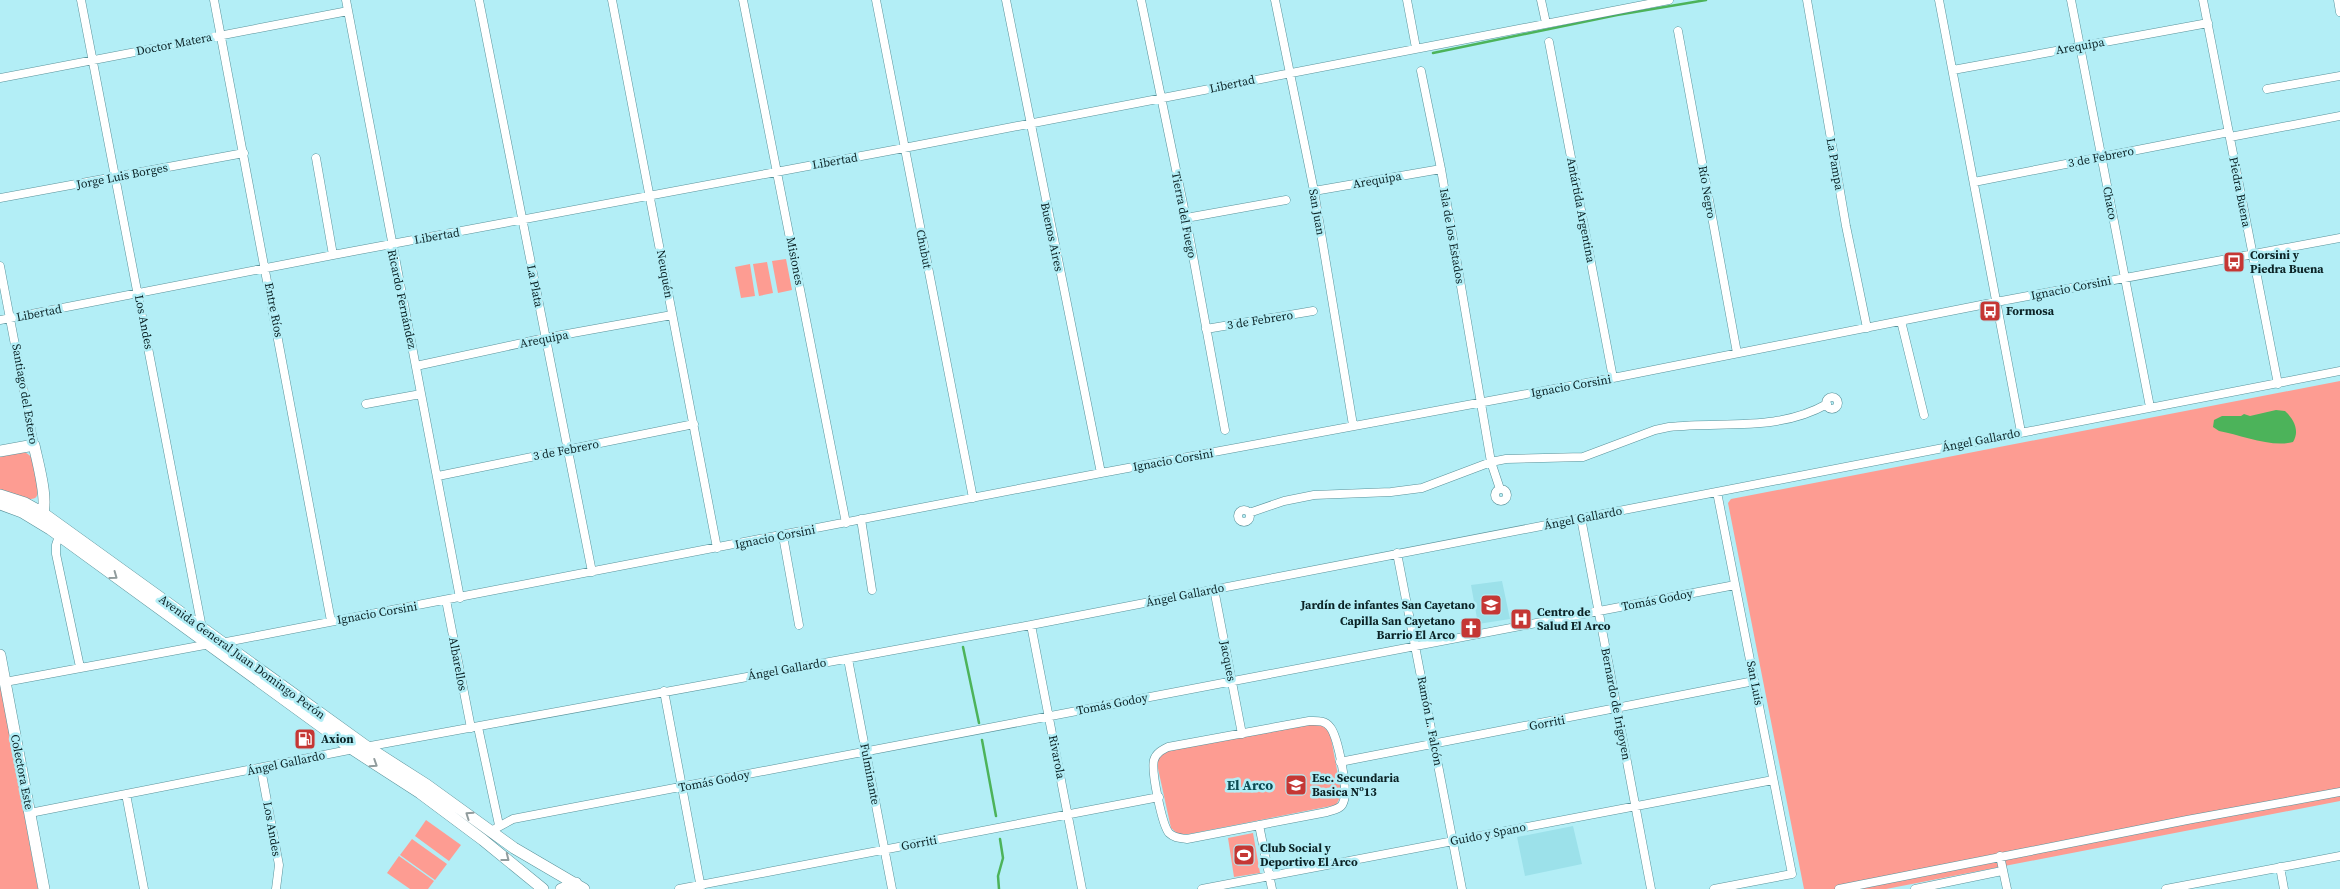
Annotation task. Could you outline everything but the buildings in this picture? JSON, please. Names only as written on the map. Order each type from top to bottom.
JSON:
[{"type":"main road","points":[[0,451],[34,444]]},
{"type":"main road","name":"Santiago del Estero","points":[[34,444],[44,496],[41,517]]},
{"type":"main road","name":"Avenida General Juan Domingo Perón","points":[[0,495],[5,505],[41,517],[202,628],[366,746],[495,828],[514,848],[580,886]]},
{"type":"main road","name":"Avenida General Juan Domingo Perón","points":[[41,517],[59,536],[207,644],[352,749],[420,793],[484,840],[542,889]]},
{"type":"main road","name":"Colectora Este","points":[[0,655],[44,889]]},
{"type":"main road","points":[[561,889],[580,886]]},
{"type":"street","name":"Los Andes","points":[[81,0],[202,628],[207,644]]},
{"type":"street","name":"Entre Ríos","points":[[214,0],[331,621]]},
{"type":"street","name":"Ricardo Fernández","points":[[346,0],[391,245],[438,476],[460,598]]},
{"type":"street","name":"La Plata","points":[[479,0],[521,221],[592,572]]},
{"type":"street","name":"Neuquén","points":[[612,0],[717,548]]},
{"type":"street","name":"Misiones","points":[[743,0],[846,522]]},
{"type":"street","name":"Chubut","points":[[876,0],[973,498]]},
{"type":"street","name":"Buenos Aires","points":[[1006,0],[1029,124],[1101,473]]},
{"type":"street","name":"Tierra del Fuego","points":[[1141,0],[1186,218],[1225,430]]},
{"type":"street","name":"San Juan","points":[[1275,0],[1288,72],[1314,191],[1353,426]]},
{"type":"street","points":[[1407,0],[1416,48]]},
{"type":"street","points":[[1541,0],[1546,23]]},
{"type":"street","name":"Libertad","points":[[0,320],[333,255],[1161,99],[1288,72],[1668,0]]},
{"type":"street","name":"La Pampa","points":[[1807,0],[1846,226],[1866,328]]},
{"type":"street","points":[[1940,0],[2021,432]]},
{"type":"street","name":"Chaco","points":[[2071,0],[2150,406]]},
{"type":"street","name":"Piedra Buena","points":[[2203,0],[2278,384]]},
{"type":"street","points":[[2338,0],[2340,12]]},
{"type":"street","name":"Doctor Matera","points":[[0,78],[348,11]]},
{"type":"street","name":"Arequipa","points":[[1953,70],[2208,23]]},
{"type":"street","name":"Río Negro","points":[[1678,31],[1737,353]]},
{"type":"street","name":"Antártida Argentina","points":[[1549,42],[1613,378]]},
{"type":"street","name":"Isla de los Estados","points":[[1422,71],[1441,169],[1491,462],[1500,489]]},
{"type":"street","points":[[2267,89],[2340,76]]},
{"type":"street","name":"3 de Febrero","points":[[1974,182],[2101,157],[2340,116]]},
{"type":"street","name":"Jorge Luis Borges","points":[[0,198],[244,153]]},
{"type":"street","points":[[316,158],[333,255]]},
{"type":"street","name":"Arequipa","points":[[1314,191],[1441,169]]},
{"type":"street","points":[[1186,218],[1286,200]]},
{"type":"street","name":"Ignacio Corsini","points":[[5,682],[460,598],[1101,473],[1613,378],[1996,302],[2340,238]]},
{"type":"street","name":"Santiago del Estero","points":[[0,266],[34,444]]},
{"type":"street","name":"3 de Febrero","points":[[1206,329],[1313,311]]},
{"type":"street","name":"Arequipa","points":[[416,366],[545,338],[672,315]]},
{"type":"street","points":[[1901,321],[1924,415]]},
{"type":"street","name":"Ángel Gallardo","points":[[30,813],[366,746],[1031,625],[2150,406],[2278,384],[2340,371]]},
{"type":"street","points":[[366,404],[421,394]]},
{"type":"street","points":[[1250,513],[1276,503],[1314,495],[1412,490],[1491,462],[1506,459],[1583,456],[1655,430],[1700,424],[1754,424],[1785,420],[1812,413],[1827,404]]},
{"type":"street","name":"3 de Febrero","points":[[438,476],[694,424]]},
{"type":"street","name":"San Luis","points":[[1714,889],[1792,874],[1717,492]]},
{"type":"street","name":"Bernardo de Irigoyen","points":[[1581,518],[1651,889]]},
{"type":"street","points":[[861,519],[872,590]]},
{"type":"street","points":[[59,536],[56,554],[80,667]]},
{"type":"street","points":[[783,536],[799,625]]},
{"type":"street","name":"Ramón L. Falcón","points":[[1397,553],[1462,889]]},
{"type":"street","name":"Tomás Godoy","points":[[495,828],[512,819],[1735,585]]},
{"type":"street","name":"Jacques","points":[[1214,589],[1242,734]]},
{"type":"street","name":"Albarellos","points":[[446,600],[495,828]]},
{"type":"street","name":"Rivarola","points":[[1031,625],[1082,889]]},
{"type":"street","name":"Fulminante","points":[[848,659],[892,889]]},
{"type":"street","name":"Gorriti","points":[[1340,762],[1754,681]]},
{"type":"street","points":[[664,691],[701,887]]},
{"type":"street","points":[[1309,721],[1320,721],[1329,725],[1335,733],[1340,762],[1346,792],[1343,803],[1339,808],[1327,812],[1187,839],[1176,838],[1166,828],[1154,770],[1154,759],[1158,752],[1168,747],[1309,721]]},
{"type":"street","name":"Los Andes","points":[[261,768],[278,865],[276,889]]},
{"type":"street","name":"Guido y Spano","points":[[1202,889],[1773,780]]},
{"type":"street","points":[[1839,889],[2000,856],[2340,792]]},
{"type":"street","points":[[126,794],[144,889]]},
{"type":"street","name":"Gorriti","points":[[679,889],[701,887],[884,849],[1159,796]]},
{"type":"street","points":[[1260,825],[1272,889]]},
{"type":"street","points":[[2000,856],[2007,889]]},
{"type":"street","points":[[2166,889],[2192,886],[2340,856]]},
{"type":"street","points":[[2280,867],[2284,889]]},
{"type":"street","points":[[1915,889],[2002,871]]},
{"type":"shaded area","points":[[786,259],[792,290],[778,293],[772,261]]},
{"type":"shaded area","points":[[767,262],[773,293],[759,296],[753,264]]},
{"type":"shaded area","points":[[750,264],[755,296],[741,298],[735,267]]},
{"type":"shaded area","points":[[2340,381],[2340,801],[1886,889],[1804,889],[1728,503],[1731,499]]},
{"type":"shaded area","points":[[2276,410],[2285,411],[2293,421],[2296,434],[2293,442],[2266,442],[2219,431],[2213,427],[2214,420],[2222,416],[2241,416],[2244,414],[2250,416]]},
{"type":"shaded area","points":[[25,452],[31,456],[36,472],[38,491],[37,496],[32,499],[0,492],[0,456]]},
{"type":"shaded area","name":"Jardín de infantes San Cayetano","points":[[1502,581],[1510,619],[1478,624],[1471,585]]},
{"type":"shaded area","points":[[0,682],[38,889],[0,889]]},
{"type":"shaded area","points":[[1309,725],[1322,725],[1330,733],[1341,791],[1341,796],[1336,805],[1189,834],[1178,834],[1171,828],[1157,764],[1159,756],[1165,751]]},
{"type":"shaded area","points":[[426,820],[461,845],[449,861],[415,836]]},
{"type":"shaded area","points":[[1573,826],[1582,864],[1525,876],[1517,837]]},
{"type":"shaded area","name":"Club Social y Deportivo El Arco","points":[[1253,833],[1260,873],[1234,877],[1228,838]]},
{"type":"shaded area","points":[[412,839],[447,864],[435,880],[400,855]]},
{"type":"shaded area","points":[[399,856],[434,881],[428,889],[410,889],[387,873]]},
{"type":"waterway","points":[[1433,53],[1617,15],[1706,0]]},
{"type":"waterway","points":[[963,647],[979,723]]},
{"type":"waterway","points":[[982,740],[996,816]]},
{"type":"waterway","points":[[999,889],[998,876],[1003,858],[1000,839]]},
{"type":"place","name":"Corsini y Piedra Buena","points":[[2234,262]]},
{"type":"place","name":"Formosa","points":[[1990,311]]},
{"type":"place","name":"Jardín de infantes San Cayetano","points":[[1491,605]]},
{"type":"place","name":"Centro de Salud El Arco","points":[[1521,619]]},
{"type":"place","name":"Capilla San Cayetano Barrio El Arco","points":[[1471,628]]},
{"type":"place","name":"Axion","points":[[305,739]]},
{"type":"place","name":"Esc. Secundaria Basica Nº13","points":[[1296,785]]},
{"type":"place","name":"Club Social y Deportivo El Arco","points":[[1244,855]]},
{"type":"district","name":"El Arco","points":[[1250,785]]}]
